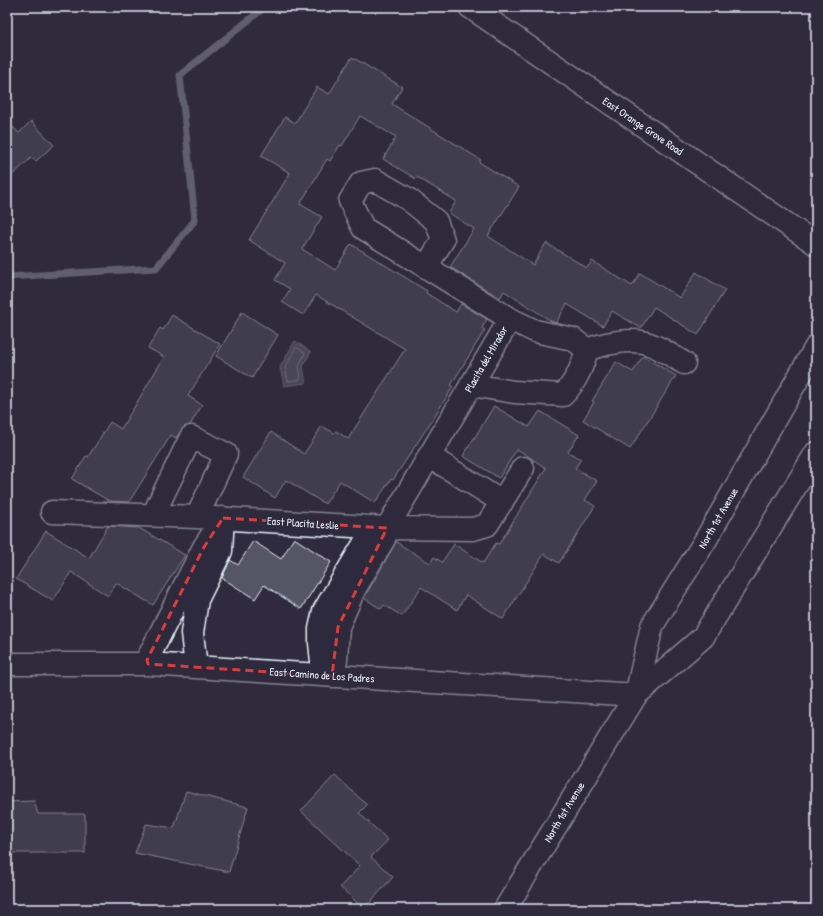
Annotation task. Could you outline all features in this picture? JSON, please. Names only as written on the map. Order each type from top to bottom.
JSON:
[{"type":"street","name":"East Orange Grove Road","points":[[470,7],[816,244]]},
{"type":"street","name":"Placita del Mirador","points":[[387,528],[510,319],[426,268],[363,228],[350,201],[361,183],[375,180],[408,199],[436,222],[443,240],[426,268]]},
{"type":"street","points":[[510,319],[535,331],[573,339],[587,350]]},
{"type":"street","points":[[587,350],[615,342],[642,342],[664,351],[684,362]]},
{"type":"street","name":"North 1st Avenue","points":[[505,909],[636,694],[652,626],[705,541],[816,347]]},
{"type":"street","points":[[471,385],[514,392],[563,395],[571,387],[583,366],[587,350]]},
{"type":"street","points":[[153,515],[191,437],[226,454],[196,517]]},
{"type":"street","name":"North 1st Avenue","points":[[636,694],[703,637],[816,453]]},
{"type":"street","points":[[429,456],[502,502]]},
{"type":"street","name":"East Placita Leslie","points":[[52,512],[223,518],[387,528],[473,529],[487,525],[522,468]]},
{"type":"street","points":[[148,664],[147,660],[204,547],[223,518]]},
{"type":"street","points":[[196,667],[192,633],[197,600],[221,551],[223,518]]},
{"type":"street","points":[[332,676],[322,662],[320,629],[324,611],[367,539],[387,528]]},
{"type":"street","name":"East Camino de Los Padres","points":[[7,664],[148,664],[636,694]]},
{"type":"highlighted area","points":[[223,518],[387,528],[338,627],[332,676],[148,664],[147,660],[204,547]]},
{"type":"water","points":[[295,341],[311,352],[303,366],[306,383],[284,386],[280,367]]},
{"type":"building","points":[[352,57],[402,87],[392,104],[481,160],[479,162],[519,187],[488,236],[533,265],[546,243],[587,268],[592,261],[632,286],[640,273],[680,298],[696,272],[725,290],[698,335],[654,307],[641,328],[612,311],[603,326],[567,304],[556,323],[504,291],[500,298],[450,267],[474,229],[449,213],[456,201],[417,177],[416,179],[383,159],[396,137],[360,116],[342,146],[340,145],[330,161],[327,159],[300,204],[322,217],[302,249],[335,270],[351,244],[427,291],[426,293],[456,312],[461,304],[487,319],[482,328],[485,330],[451,385],[453,387],[393,480],[391,479],[375,503],[340,481],[325,504],[286,480],[275,498],[243,477],[271,432],[304,454],[322,426],[334,433],[336,431],[348,439],[405,349],[316,295],[303,315],[282,302],[290,289],[275,280],[285,263],[249,240],[290,173],[261,156],[285,117],[295,123],[317,87],[329,94]]},
{"type":"building","points":[[7,121],[19,133],[31,121],[54,145],[36,161],[31,158],[7,180]]},
{"type":"building","points":[[242,312],[278,335],[252,378],[216,356]]},
{"type":"building","points":[[172,315],[220,344],[188,396],[202,405],[190,425],[184,427],[176,438],[171,435],[129,502],[109,501],[72,479],[110,422],[121,429],[164,357],[148,348],[160,328],[163,330]]},
{"type":"building","points":[[643,356],[676,376],[630,449],[583,420],[594,402],[592,401],[616,362],[633,372]]},
{"type":"building","points":[[494,406],[529,427],[540,411],[579,435],[568,452],[581,459],[575,468],[597,481],[585,500],[595,506],[559,563],[544,554],[503,619],[466,595],[457,610],[421,587],[402,616],[384,605],[381,609],[364,598],[396,542],[430,563],[434,557],[442,562],[454,544],[483,563],[496,543],[499,544],[546,468],[517,449],[499,478],[463,456]]},
{"type":"building","points":[[108,526],[139,528],[185,555],[153,605],[116,583],[108,596],[71,572],[53,601],[16,579],[46,531],[89,558]]},
{"type":"building","points":[[294,538],[331,562],[301,609],[264,585],[255,599],[222,578],[230,560],[238,565],[253,541],[281,559]]},
{"type":"building","points":[[335,775],[367,805],[359,813],[388,840],[371,857],[393,877],[364,909],[340,887],[360,866],[301,811]]},
{"type":"building","points":[[186,791],[248,807],[229,872],[135,853],[146,824],[174,828]]},
{"type":"building","points":[[34,801],[38,814],[85,814],[85,853],[7,853],[7,802]]},
{"type":"waterway","points":[[7,277],[156,268],[195,220],[180,75],[265,7]]}]
